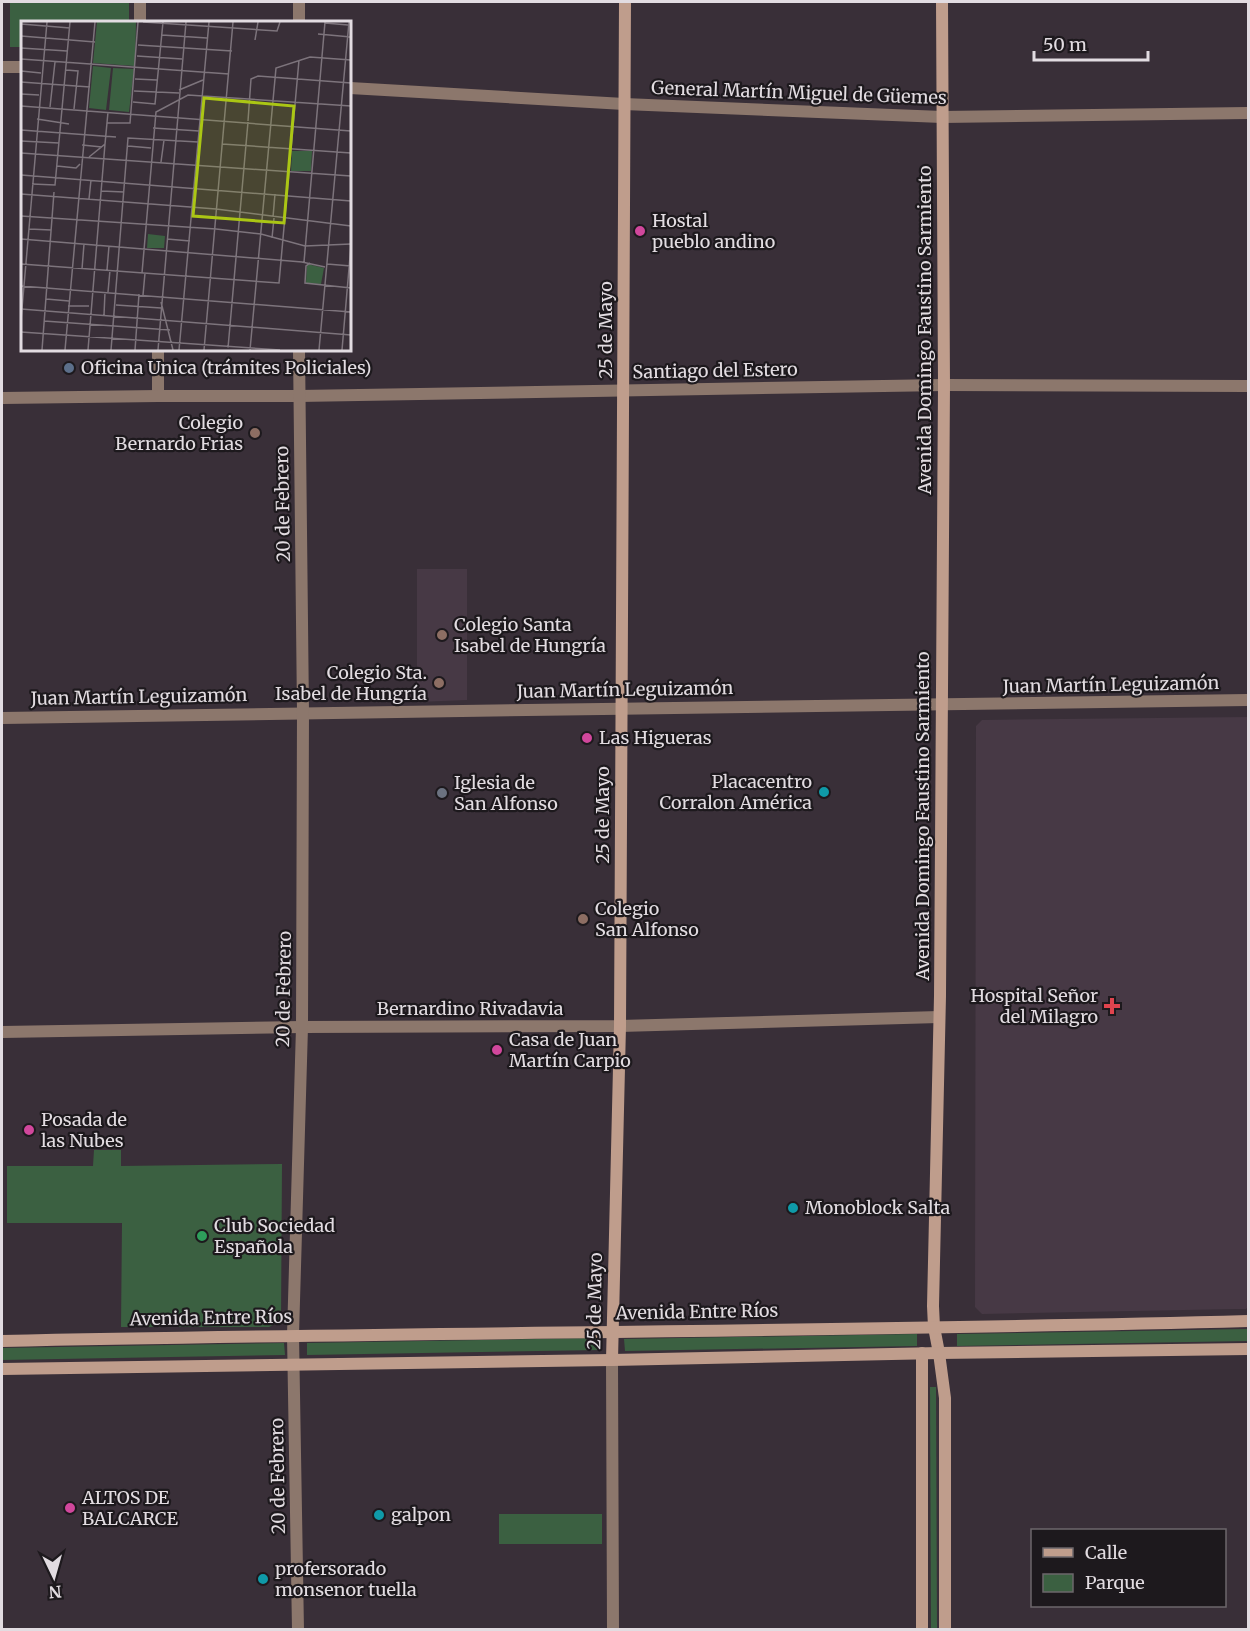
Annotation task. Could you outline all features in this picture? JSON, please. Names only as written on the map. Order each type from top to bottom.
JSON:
[{"type":"main road","name":"25 de Mayo","points":[[612,1360],[620,1026],[625,2]]},
{"type":"main road","name":"Avenida Domingo Faustino Sarmiento","points":[[942,2],[944,385],[934,1327],[945,1398],[945,1629]]},
{"type":"main road","name":"Avenida Entre Ríos","points":[[2,1341],[1248,1321]]},
{"type":"main road","points":[[2,1369],[1248,1349]]},
{"type":"main road","points":[[922,1353],[924,1390],[922,1629]]},
{"type":"street","points":[[140,2],[140,21]]},
{"type":"street","points":[[299,2],[299,21]]},
{"type":"street","points":[[2,67],[21,67]]},
{"type":"street","name":"General Martín Miguel de Güemes","points":[[351,88],[624,104],[942,117],[1248,113]]},
{"type":"street","points":[[158,351],[158,396]]},
{"type":"street","name":"20 de Febrero","points":[[298,1629],[293,1335],[302,1027],[303,712],[299,351]]},
{"type":"street","name":"Santiago del Estero","points":[[2,398],[300,396],[944,385],[1248,386]]},
{"type":"street","name":"Juan Martín Leguizamón","points":[[2,718],[1248,700]]},
{"type":"street","name":"Bernardino Rivadavia","points":[[2,1032],[302,1027],[620,1026],[939,1017]]},
{"type":"street","name":"25 de Mayo","points":[[612,1360],[614,1629]]},
{"type":"shaded area","name":"Colegio Santa Isabel de Hungría","points":[[417,569],[467,569],[467,700],[417,702]]},
{"type":"shaded area","name":"Hospital Señor del Milagro","points":[[1248,717],[1248,1307],[1246,1309],[982,1314],[975,1307],[976,726],[982,720]]},
{"type":"green space","points":[[10,2],[129,2],[129,21],[21,21],[21,47],[10,47]]},
{"type":"green space","name":"Club Sociedad Española","points":[[94,1150],[121,1150],[121,1166],[282,1164],[281,1321],[269,1327],[121,1327],[122,1223],[7,1223],[7,1166],[93,1166]]},
{"type":"green space","points":[[1248,1329],[1248,1341],[957,1346],[957,1334]]},
{"type":"green space","points":[[917,1334],[917,1346],[625,1351],[624,1339]]},
{"type":"green space","points":[[599,1338],[599,1350],[307,1355],[307,1343]]},
{"type":"green space","points":[[284,1343],[285,1355],[2,1360],[2,1348]]},
{"type":"green space","points":[[930,1387],[936,1387],[937,1630],[931,1629]]},
{"type":"green space","points":[[499,1514],[602,1514],[602,1544],[499,1544]]},
{"type":"place","name":"Hostal pueblo andino","points":[[640,231]]},
{"type":"place","name":"Oficina Unica (trámites Policiales)","points":[[69,368]]},
{"type":"place","name":"Colegio Bernardo Frias","points":[[255,433]]},
{"type":"place","name":"Colegio Santa Isabel de Hungría","points":[[442,635]]},
{"type":"place","name":"Colegio Sta. Isabel de Hungría","points":[[439,683]]},
{"type":"place","name":"Las Higueras","points":[[587,738]]},
{"type":"place","name":"Placacentro Corralon América","points":[[824,792]]},
{"type":"place","name":"Iglesia de San Alfonso","points":[[442,793]]},
{"type":"place","name":"Colegio San Alfonso","points":[[583,919]]},
{"type":"place","name":"Hospital Señor del Milagro","points":[[1112,1006]]},
{"type":"place","name":"Casa de Juan Martín Carpio","points":[[497,1050]]},
{"type":"place","name":"Posada de las Nubes","points":[[29,1130]]},
{"type":"place","name":"Monoblock Salta","points":[[793,1208]]},
{"type":"place","name":"Club Sociedad Española","points":[[202,1236]]},
{"type":"place","name":"ALTOS DE BALCARCE","points":[[70,1508]]},
{"type":"place","name":"galpon","points":[[379,1515]]},
{"type":"place","name":"profersorado monsenor tuella","points":[[263,1579]]}]
